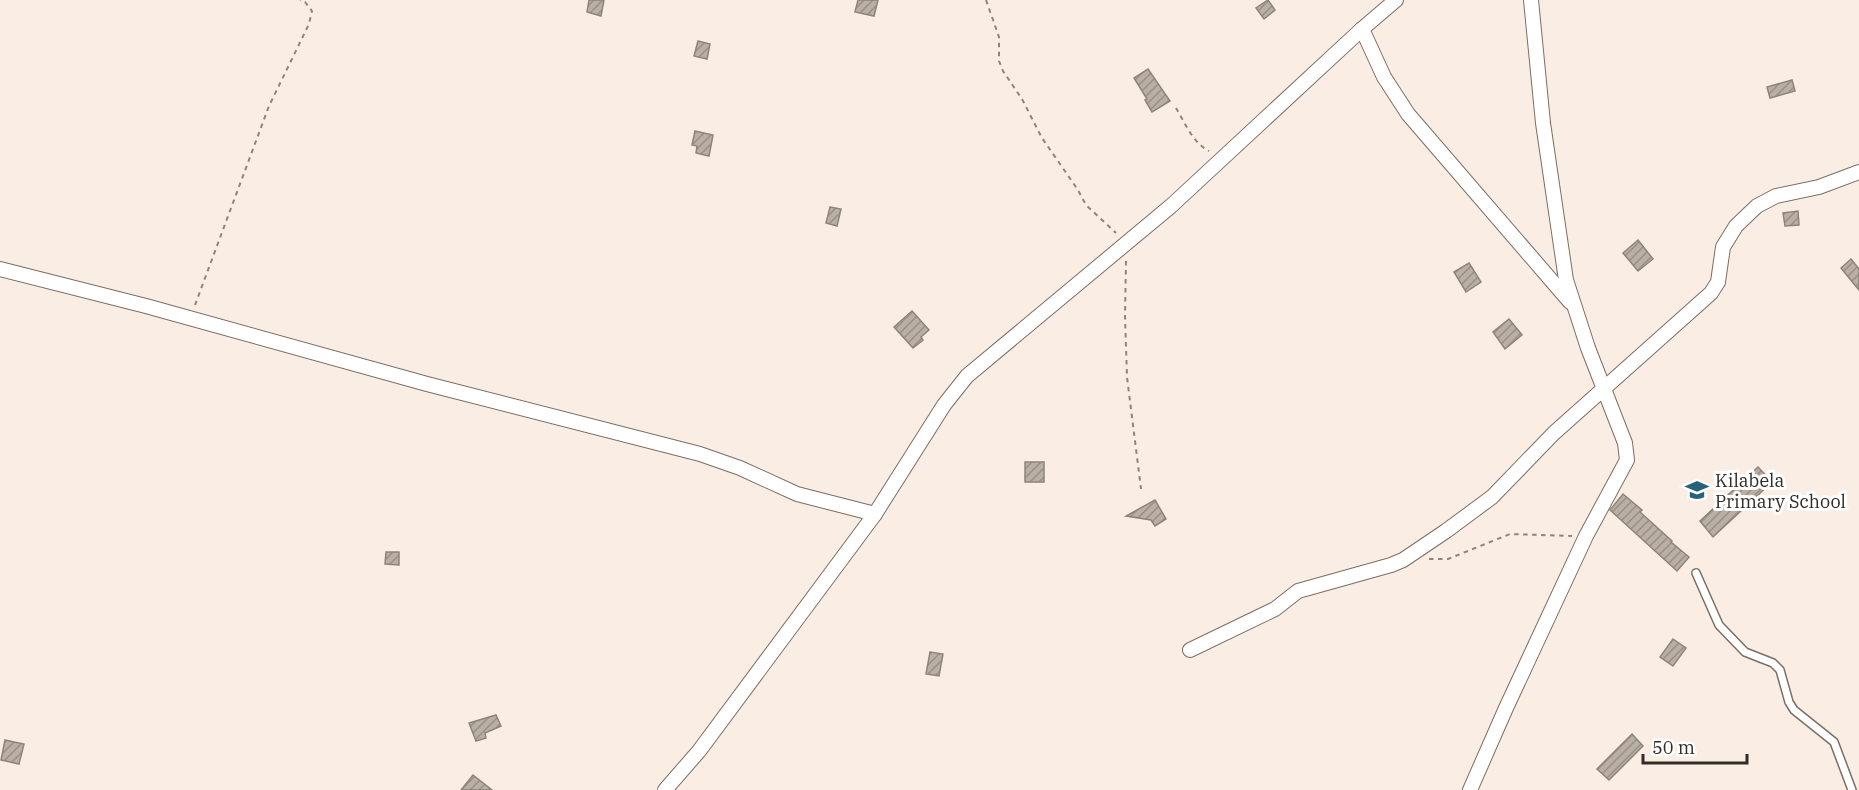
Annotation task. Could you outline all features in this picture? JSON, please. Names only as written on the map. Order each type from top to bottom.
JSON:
[{"type":"street","points":[[665,790],[699,751],[875,514],[944,405],[967,376],[1171,206],[1396,0]]},
{"type":"street","points":[[1470,790],[1586,536],[1627,459],[1625,442],[1603,388],[1566,280],[1543,123],[1532,0]]},
{"type":"street","points":[[1362,29],[1384,77],[1408,114],[1575,308]]},
{"type":"street","points":[[1190,650],[1275,609],[1298,591],[1402,560],[1492,497],[1554,433],[1711,293],[1718,282],[1723,247],[1736,226],[1756,206],[1776,196],[1819,187],[1859,172]]},
{"type":"street","points":[[0,270],[23,274],[427,384],[700,454],[740,468],[797,494],[875,514]]},
{"type":"lane","points":[[1696,573],[1719,625],[1745,652],[1773,663],[1780,670],[1789,702],[1794,710],[1834,742],[1852,790]]},
{"type":"path","points":[[190,318],[269,106],[309,24],[312,11],[305,2],[300,0]]},
{"type":"path","points":[[987,0],[999,37],[999,61],[1003,71],[1022,99],[1042,138],[1086,205],[1127,243],[1125,316],[1127,377],[1141,489]]},
{"type":"path","points":[[1176,108],[1194,139],[1203,147],[1223,157]]},
{"type":"path","points":[[1426,559],[1448,559],[1510,534],[1586,536]]},
{"type":"building","points":[[589,0],[604,0],[601,16],[587,12]]},
{"type":"building","points":[[858,0],[878,0],[874,16],[855,12]]},
{"type":"building","points":[[1268,0],[1275,10],[1264,19],[1256,8]]},
{"type":"building","points":[[698,41],[710,44],[707,59],[694,56]]},
{"type":"building","points":[[1148,69],[1170,101],[1152,112],[1134,78]]},
{"type":"building","points":[[1792,80],[1795,91],[1770,98],[1767,87]]},
{"type":"building","points":[[695,131],[713,135],[709,156],[696,153],[697,146],[692,145]]},
{"type":"building","points":[[830,207],[841,209],[837,226],[826,223]]},
{"type":"building","points":[[1798,211],[1799,225],[1785,226],[1783,213]]},
{"type":"building","points":[[1638,240],[1653,259],[1638,271],[1623,253]]},
{"type":"building","points":[[1851,259],[1859,269],[1859,290],[1841,268]]},
{"type":"building","points":[[1469,263],[1481,282],[1466,292],[1454,272]]},
{"type":"building","points":[[912,311],[929,330],[921,337],[923,340],[913,348],[894,327]]},
{"type":"building","points":[[1509,319],[1522,335],[1505,349],[1493,332]]},
{"type":"building","points":[[1025,462],[1044,462],[1044,482],[1025,482]]},
{"type":"building","points":[[1758,467],[1772,482],[1713,537],[1700,521]]},
{"type":"building","points":[[1623,494],[1689,557],[1677,571],[1610,510]]},
{"type":"building","points":[[1155,500],[1166,519],[1155,526],[1151,520],[1126,516]]},
{"type":"building","points":[[386,552],[399,552],[399,565],[385,564]]},
{"type":"building","points":[[1673,639],[1686,648],[1673,666],[1660,657]]},
{"type":"building","points":[[930,652],[943,654],[939,676],[926,674]]},
{"type":"building","points":[[496,715],[501,726],[485,733],[486,738],[476,741],[469,723]]},
{"type":"building","points":[[1632,734],[1643,746],[1609,780],[1597,769]]},
{"type":"building","points":[[5,740],[24,744],[19,764],[1,760]]},
{"type":"building","points":[[473,775],[492,790],[461,790]]},
{"type":"place","name":"Kilabela Primary School","points":[[1697,490]]}]
